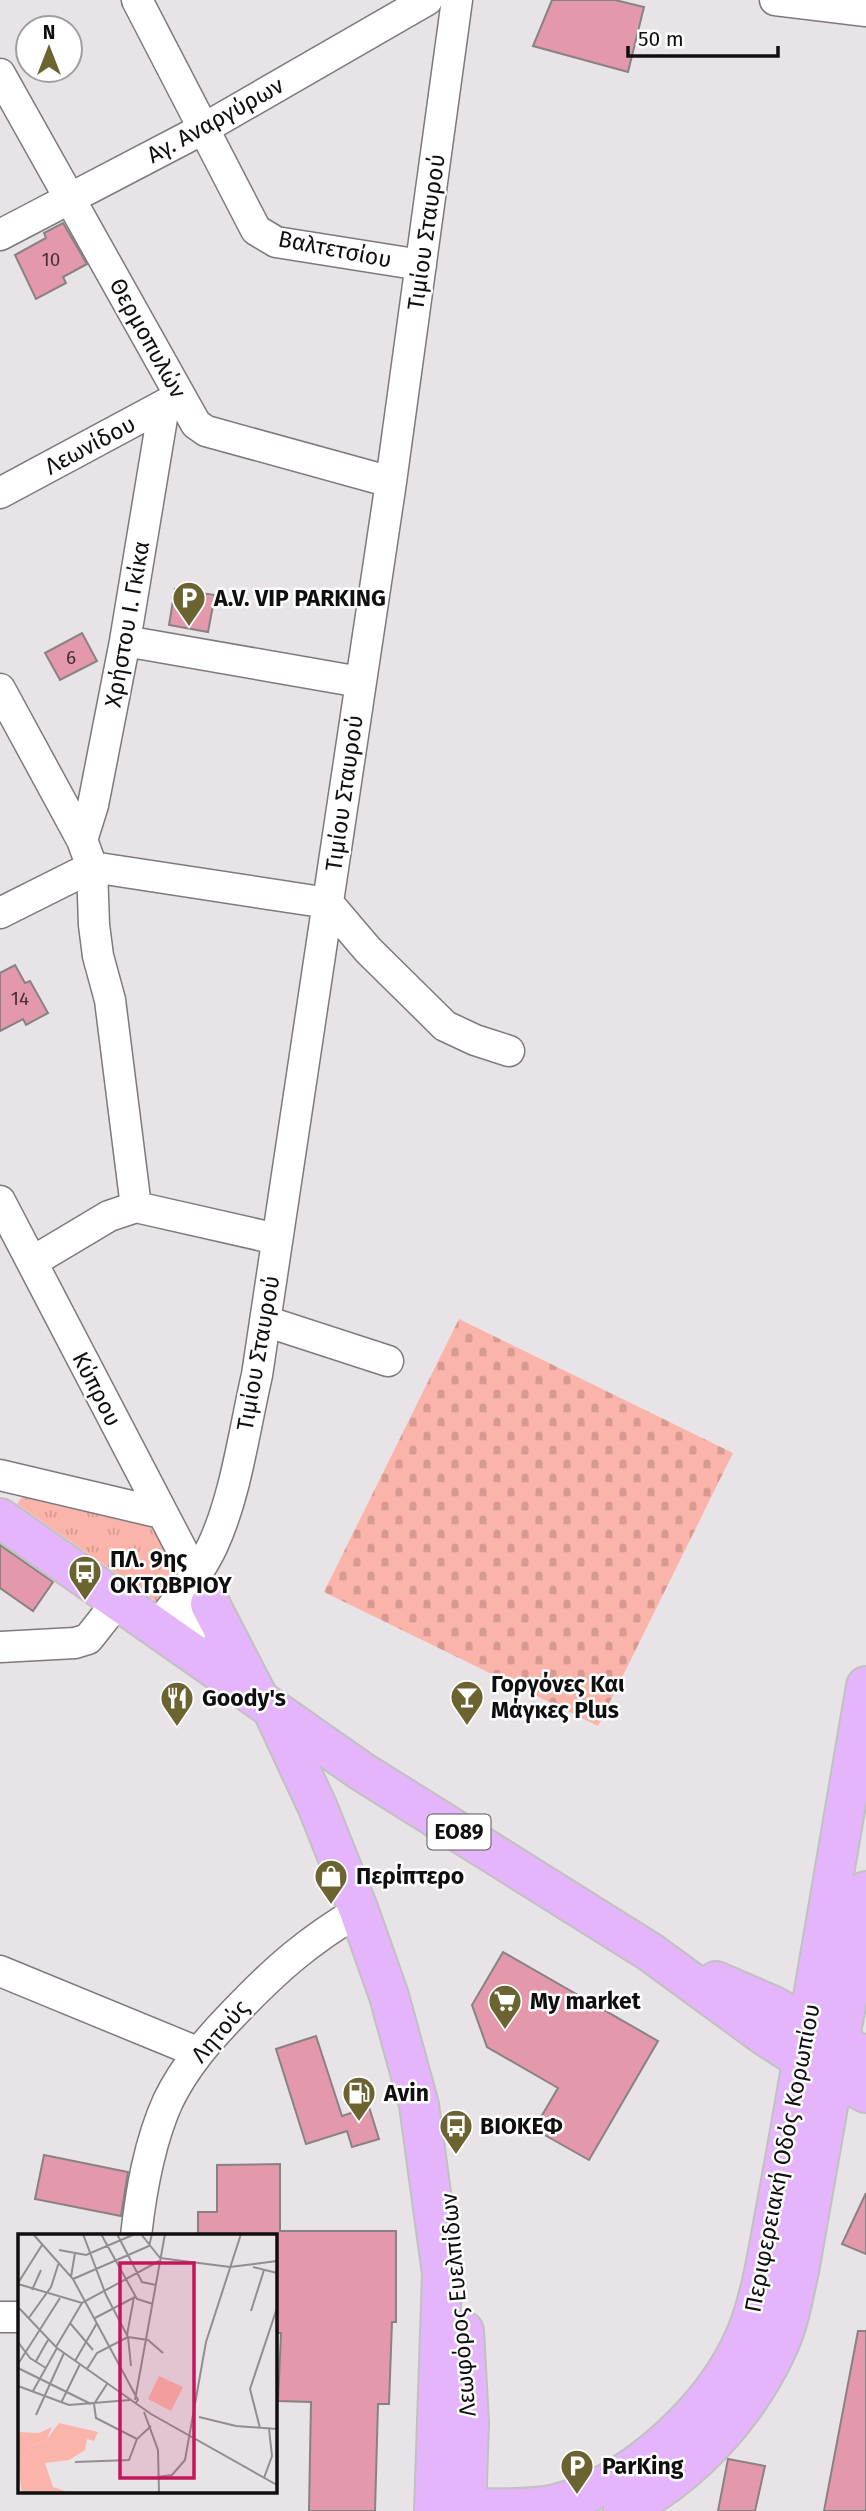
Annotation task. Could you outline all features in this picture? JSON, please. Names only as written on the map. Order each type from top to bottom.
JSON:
[{"type":"main road","name":"ΕΟ89","points":[[0,1518],[361,1771],[650,1952],[765,2036],[836,2059]]},
{"type":"main road","name":"Λεωφόρος Ευελπίδων","points":[[202,1590],[265,1703],[318,1808],[389,1996],[419,2105],[442,2274],[450,2509]]},
{"type":"main road","name":"Περιφερειακή Οδός Κορωπίου","points":[[450,2509],[555,2504],[614,2478],[662,2445],[691,2416],[715,2388],[746,2334],[836,2059],[866,1686]]},
{"type":"main road","name":"Περιφερειακή Οδός Κορωπίου","points":[[628,2510],[683,2471],[716,2440],[741,2411],[778,2348],[790,2314],[799,2271],[866,1891]]},
{"type":"main road","name":"Λεωφόρος Ευελπίδων","points":[[419,2105],[443,2155],[460,2271],[469,2423],[450,2509]]},
{"type":"main road","points":[[469,2423],[475,2449],[486,2468],[499,2481],[528,2497],[555,2504]]},
{"type":"street","name":"Βαλτετσίου","points":[[137,0],[256,230],[276,242],[421,265]]},
{"type":"street","name":"Αγ. Αναργύρων","points":[[0,235],[203,129],[427,0]]},
{"type":"street","name":"Τιμίου Σταυρού","points":[[169,1636],[202,1590],[211,1549],[226,1514],[257,1375],[391,482],[457,0]]},
{"type":"street","points":[[775,0],[866,11]]},
{"type":"street","name":"Θερμοπυλών","points":[[0,74],[69,199],[172,401],[206,431],[391,482]]},
{"type":"street","name":"Λεωνίδου","points":[[0,493],[172,401]]},
{"type":"street","name":"Χρήστου Ι. Γκίκα","points":[[87,853],[93,805],[172,401]]},
{"type":"street","points":[[125,641],[360,682]]},
{"type":"street","points":[[0,689],[87,853],[98,956],[110,1000],[136,1207]]},
{"type":"street","points":[[0,913],[87,853],[328,903],[368,950],[445,1026],[475,1040],[509,1051]]},
{"type":"street","name":"Κύπρου","points":[[0,1200],[202,1590]]},
{"type":"street","points":[[32,1262],[109,1216],[136,1207],[277,1239]]},
{"type":"street","points":[[265,1321],[388,1361]]},
{"type":"street","points":[[0,1475],[161,1513]]},
{"type":"street","points":[[0,1647],[75,1643],[88,1639],[118,1601]]},
{"type":"street","name":"Λητούς","points":[[136,2234],[150,2155],[168,2101],[197,2052],[273,1972],[323,1931],[359,1911]]},
{"type":"street","points":[[0,1971],[197,2052]]},
{"type":"street","points":[[0,2317],[18,2317]]},
{"type":"green space","points":[[459,1319],[733,1453],[598,1726],[324,1592]]},
{"type":"green space","points":[[41,1493],[150,1520],[183,1576],[166,1601],[156,1601],[17,1504],[23,1496]]},
{"type":"building","points":[[552,0],[615,0],[644,7],[628,72],[533,46]]},
{"type":"building","points":[[63,223],[87,264],[63,277],[66,283],[36,299],[15,255],[46,238],[44,233]]},
{"type":"building","points":[[175,589],[215,595],[208,632],[169,625]]},
{"type":"building","points":[[82,633],[97,661],[60,680],[45,653]]},
{"type":"building","points":[[15,965],[25,983],[30,981],[48,1013],[26,1025],[23,1019],[0,1031],[0,973]]},
{"type":"building","points":[[0,1545],[53,1582],[33,1611],[0,1588]]},
{"type":"building","points":[[503,1952],[658,2041],[589,2160],[534,2129],[558,2088],[487,2047],[472,2005]]},
{"type":"building","points":[[316,2036],[342,2116],[369,2107],[379,2139],[352,2147],[347,2131],[306,2144],[276,2049]]},
{"type":"building","points":[[44,2155],[128,2172],[121,2216],[35,2199]]},
{"type":"building","points":[[280,2164],[280,2231],[396,2231],[396,2322],[392,2322],[389,2404],[378,2404],[375,2511],[309,2511],[311,2402],[278,2401],[281,2333],[276,2333],[276,2234],[198,2234],[198,2212],[217,2212],[217,2165]]},
{"type":"building","points":[[866,2193],[866,2254],[842,2244]]},
{"type":"building","points":[[858,2331],[866,2331],[866,2511],[824,2511]]},
{"type":"building","points":[[728,2459],[765,2466],[755,2511],[718,2511]]},
{"type":"place","name":"A.V. VIP PARKING","points":[[189,628]]},
{"type":"place","name":"ΠΛ. 9ης ΟΚΤΩΒΡΙΟΥ","points":[[85,1602]]},
{"type":"place","name":"Γοργόνες Και Μάγκες Plus","points":[[467,1727]]},
{"type":"place","name":"Goody's","points":[[177,1728]]},
{"type":"place","name":"Περίπτερο","points":[[331,1906]]},
{"type":"place","name":"My market","points":[[505,2031]]},
{"type":"place","name":"Avin","points":[[359,2123]]},
{"type":"place","name":"ΒΙΟΚΕΦ","points":[[456,2156]]},
{"type":"place","name":"ParKing","points":[[577,2496]]}]
